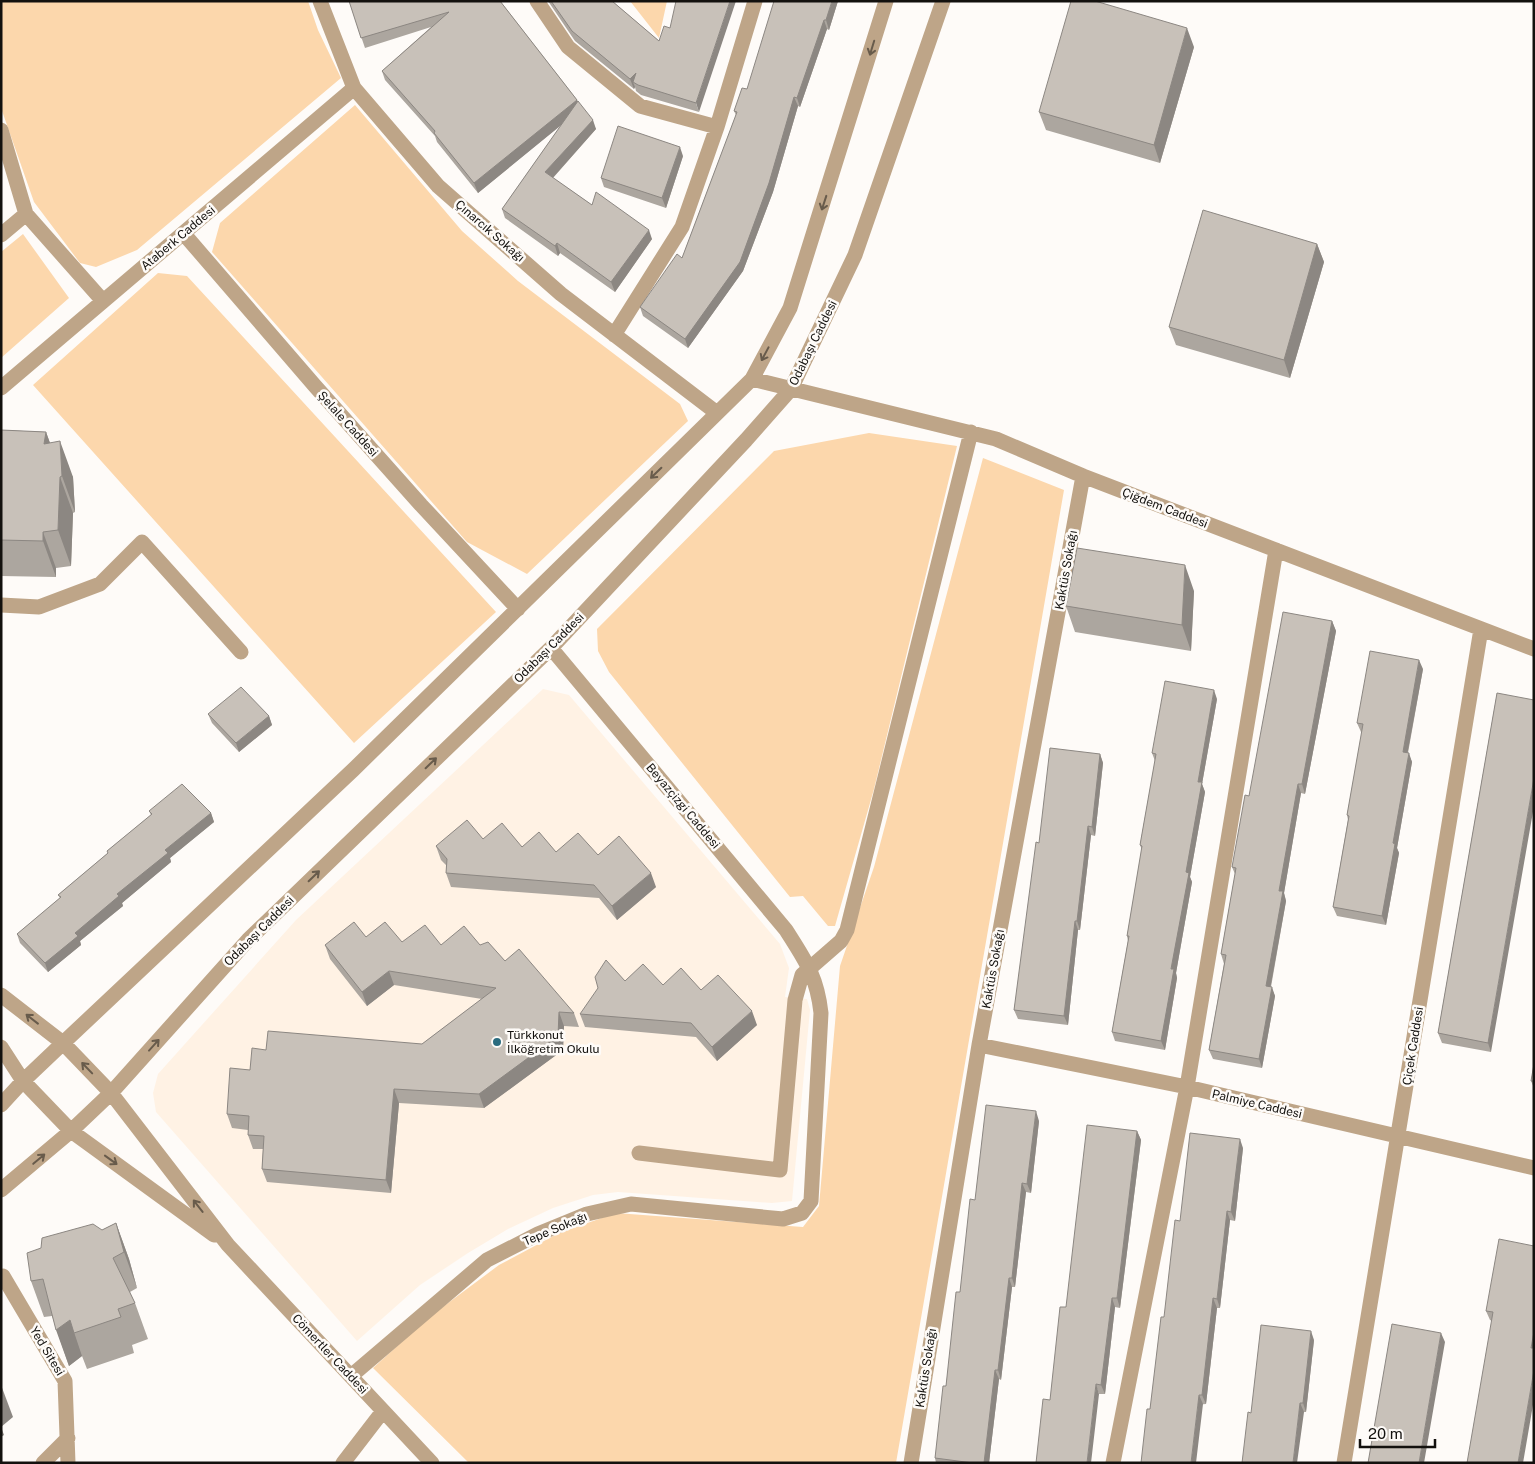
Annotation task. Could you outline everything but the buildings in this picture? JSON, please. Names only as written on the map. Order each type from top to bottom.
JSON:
[{"type":"street","name":"Çınarcık Sokağı","points":[[320,1],[354,88],[438,186],[561,294],[717,413]]},
{"type":"street","points":[[537,1],[568,47],[640,106],[717,127]]},
{"type":"street","points":[[614,335],[682,227],[717,127],[755,1]]},
{"type":"street","points":[[1,1105],[23,1081],[353,770],[752,379],[790,308],[886,1]]},
{"type":"street","name":"Odabaşı Caddesi","points":[[1,1190],[71,1131],[111,1093],[248,940],[551,648],[746,440],[790,389],[855,255],[943,1]]},
{"type":"street","name":"Ataberk Caddesi","points":[[1,388],[354,88]]},
{"type":"street","points":[[1,130],[26,214],[103,301]]},
{"type":"street","points":[[1,235],[26,214]]},
{"type":"street","name":"Şelale Caddesi","points":[[184,234],[315,386],[421,505],[518,609]]},
{"type":"street","name":"Çiğdem Caddesi","points":[[752,379],[996,439],[1083,476],[1534,649]]},
{"type":"street","points":[[639,1153],[780,1170],[795,1000],[802,974],[841,941],[847,930],[971,432]]},
{"type":"street","name":"Kaktüs Sokağı","points":[[911,1463],[979,1044],[1083,476]]},
{"type":"street","points":[[1,605],[39,607],[100,584],[142,542],[242,652]]},
{"type":"street","points":[[1113,1463],[1187,1088],[1276,550]]},
{"type":"street","name":"Çiçek Caddesi","points":[[1344,1463],[1481,629]]},
{"type":"street","name":"Beyazçizgi Caddesi","points":[[551,648],[786,930],[810,968],[819,991],[821,1013],[811,1201],[802,1212]]},
{"type":"street","name":"Cömertler Caddesi","points":[[1,995],[63,1043],[111,1093],[228,1245],[432,1463]]},
{"type":"street","name":"Palmiye Caddesi","points":[[979,1044],[1187,1088],[1534,1168]]},
{"type":"street","name":"Cömertler Caddesi","points":[[1,1047],[23,1081],[71,1131],[228,1245]]},
{"type":"street","name":"Tepe Sokağı","points":[[351,1376],[488,1260],[538,1234],[587,1214],[631,1204],[783,1219],[802,1212]]},
{"type":"street","name":"Yed Sitesi","points":[[2,1276],[66,1381],[68,1463]]},
{"type":"street","points":[[343,1463],[383,1411]]},
{"type":"street","points":[[44,1463],[68,1438]]},
{"type":"shaded area","points":[[1,1],[308,1],[318,30],[341,78],[137,250],[96,267],[80,263],[34,202],[1,108]]},
{"type":"shaded area","points":[[630,1],[667,1],[659,38]]},
{"type":"shaded area","points":[[355,105],[462,231],[518,281],[680,404],[688,421],[527,574],[467,542],[212,252],[220,223]]},
{"type":"shaded area","points":[[23,234],[69,298],[1,358],[1,252]]},
{"type":"shaded area","points":[[158,273],[187,276],[496,612],[354,743],[33,385]]},
{"type":"shaded area","points":[[869,433],[957,446],[874,789],[835,926],[828,926],[803,896],[790,897],[609,672],[598,651],[597,629],[774,451]]},
{"type":"shaded area","points":[[983,458],[1064,490],[896,1463],[469,1463],[373,1368],[428,1318],[499,1265],[559,1233],[616,1213],[803,1227],[819,1206],[840,966],[874,867]]},
{"type":"shaded area","name":"Türkkonut İlköğretim Okulu","points":[[543,689],[569,695],[780,944],[789,968],[785,997],[807,999],[810,1010],[792,1201],[772,1203],[618,1192],[593,1195],[553,1208],[508,1229],[468,1253],[420,1285],[357,1341],[156,1112],[153,1093],[158,1074],[296,920]]},
{"type":"place","name":"Türkkonut İlköğretim Okulu","points":[[497,1042]]}]
